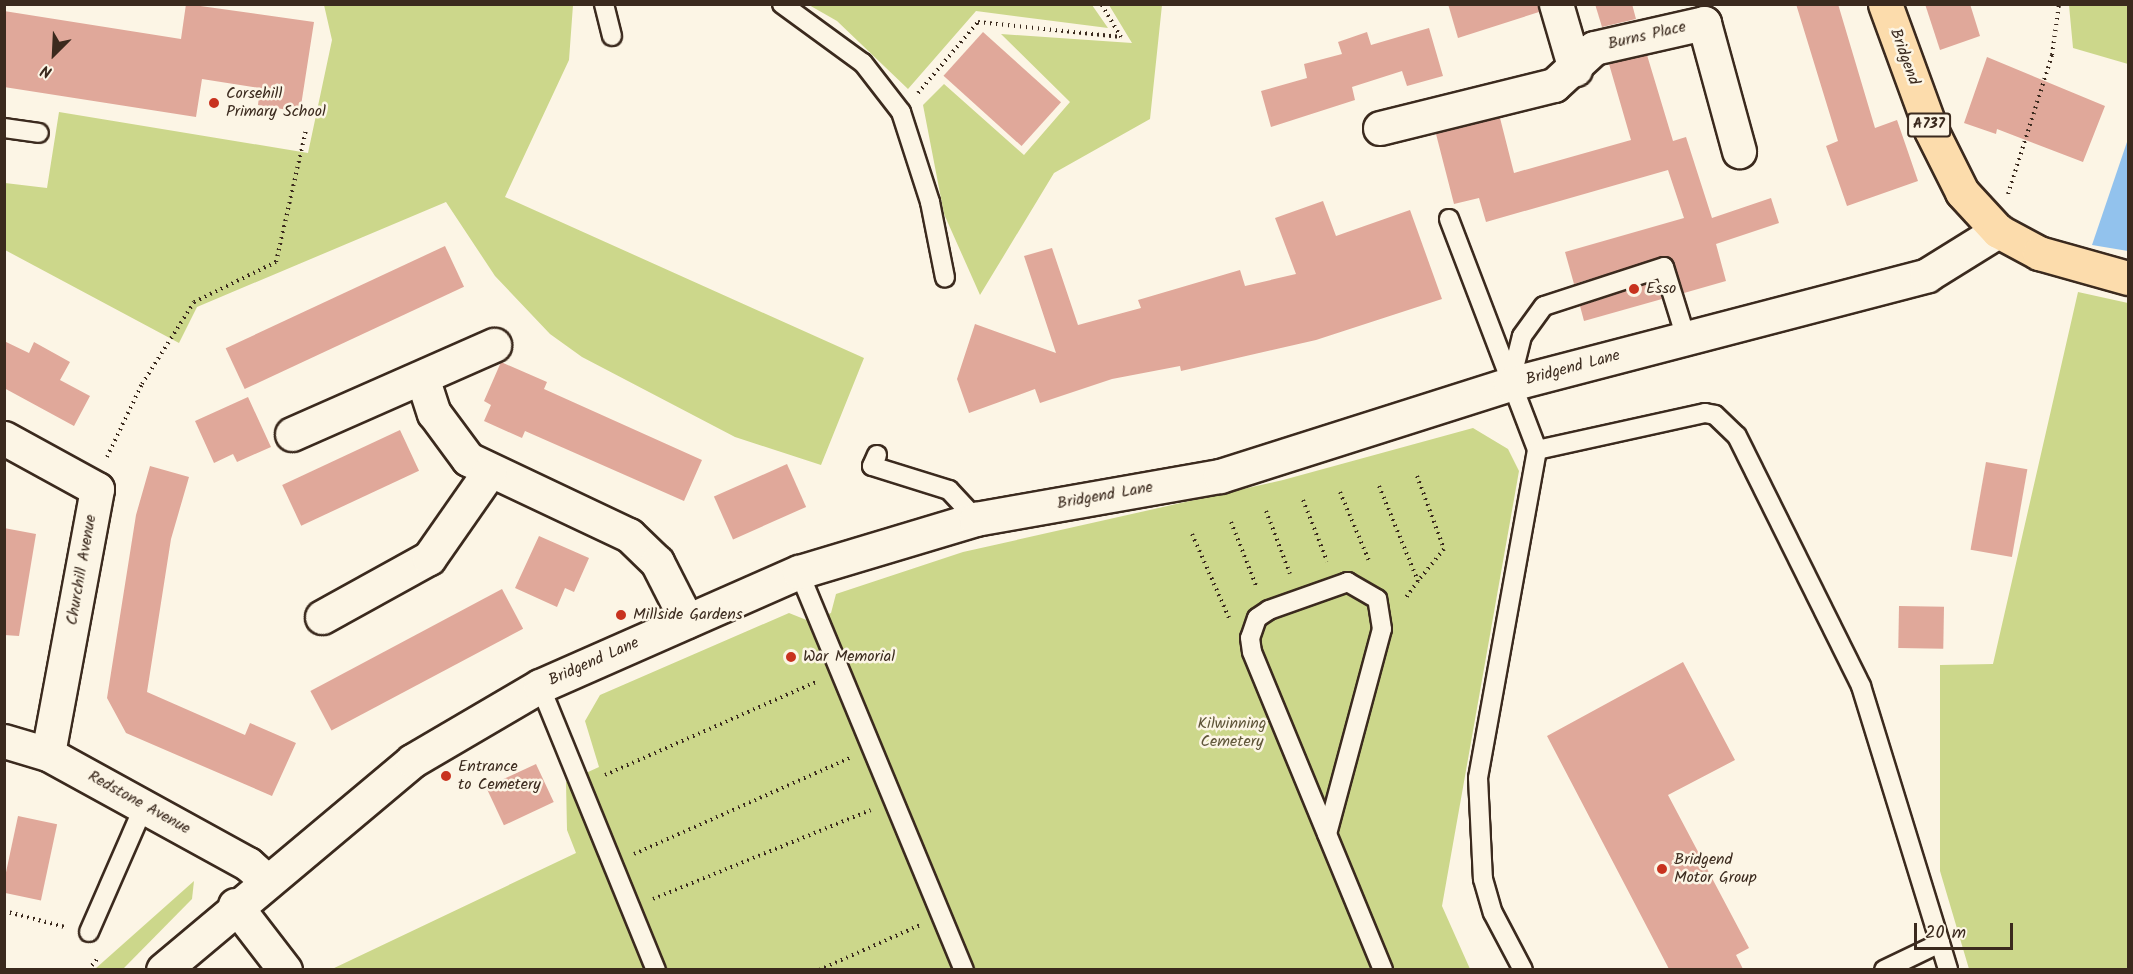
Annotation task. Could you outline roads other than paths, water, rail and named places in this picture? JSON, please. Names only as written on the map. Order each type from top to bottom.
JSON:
[{"type":"main road","name":"Bridgend","points":[[1885,4],[1945,164],[1998,231]]},
{"type":"main road","name":"A737","points":[[1998,231],[2078,267],[2128,278]]},
{"type":"street","points":[[1556,4],[1575,69]]},
{"type":"street","name":"Burns Place","points":[[1380,129],[1554,85],[1575,69],[1594,48],[1704,23],[1739,150]]},
{"type":"street","name":"Bridgend Lane","points":[[163,969],[235,905],[412,761],[540,686],[799,572],[976,519],[1220,476],[1510,384],[1927,275],[1998,231]]},
{"type":"street","points":[[292,434],[423,380],[494,345]]},
{"type":"street","points":[[423,380],[451,442],[489,472],[628,535],[657,562],[687,621]]},
{"type":"street","name":"Churchill Avenue","points":[[4,438],[97,489],[48,754]]},
{"type":"street","points":[[322,617],[429,558],[444,544],[489,472]]},
{"type":"street","name":"Redstone Avenue","points":[[4,741],[48,754],[248,864],[266,880]]},
{"type":"street","points":[[235,905],[285,969]]},
{"type":"lane","points":[[604,4],[612,36]]},
{"type":"lane","points":[[782,4],[863,63],[901,112],[930,202],[945,278]]},
{"type":"lane","points":[[4,128],[39,133]]},
{"type":"lane","points":[[1449,219],[1537,450],[1478,778],[1483,879],[1493,913],[1523,969]]},
{"type":"lane","points":[[1510,384],[1522,336],[1544,306],[1664,267],[1686,338]]},
{"type":"lane","points":[[1537,450],[1705,413],[1716,415],[1737,436],[1861,686],[1948,969]]},
{"type":"lane","points":[[877,455],[872,466],[949,490],[976,519]]},
{"type":"lane","points":[[799,572],[964,969]]},
{"type":"lane","points":[[1328,834],[1382,614],[1373,594],[1361,586],[1336,583],[1267,612],[1252,629],[1252,652],[1383,969]]},
{"type":"lane","points":[[540,686],[656,969]]},
{"type":"lane","points":[[89,933],[144,806]]},
{"type":"lane","points":[[1884,969],[1940,942]]},
{"type":"water","points":[[2128,139],[2128,302],[2092,245]]},
{"type":"place","name":"Corsehill Primary School","points":[[214,103]]},
{"type":"place","name":"Esso","points":[[1634,289]]},
{"type":"place","name":"Millside Gardens","points":[[621,615]]},
{"type":"place","name":"War Memorial","points":[[791,657]]},
{"type":"place","name":"Entrance to Cemetery","points":[[446,776]]},
{"type":"place","name":"Bridgend Motor Group","points":[[1662,869]]},
{"type":"park label","name":"Kilwinning Cemetery","points":[[1232,733]]}]
